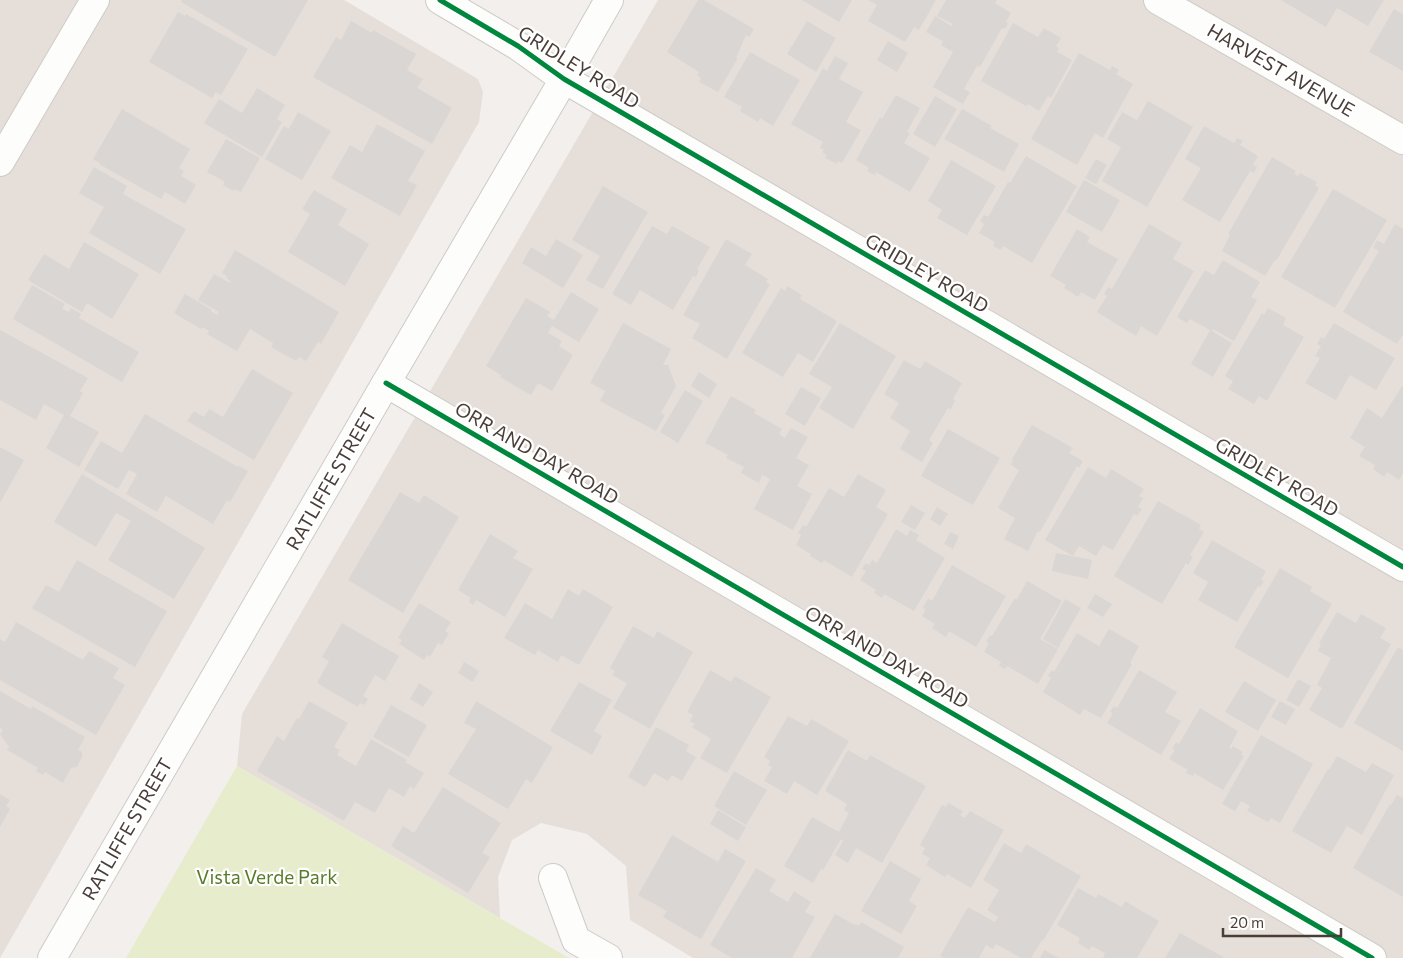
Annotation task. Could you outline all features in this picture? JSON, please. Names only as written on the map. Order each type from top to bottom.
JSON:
[{"type":"street","points":[[0,162],[95,0]]},
{"type":"street","name":"GRIDLEY ROAD","points":[[440,0],[518,46],[564,78],[1403,568]]},
{"type":"street","name":"RATLIFFE STREET","points":[[52,958],[609,0]]},
{"type":"street","name":"HARVEST AVENUE","points":[[1158,0],[1403,140]]},
{"type":"street","name":"ORR AND DAY ROAD","points":[[386,383],[1372,958]]},
{"type":"street","points":[[553,878],[576,940],[608,958]]},
{"type":"shaded area","points":[[0,0],[344,0],[478,79],[483,92],[479,122],[0,958]]},
{"type":"shaded area","points":[[658,0],[1403,0],[1403,958],[693,958],[630,920],[626,866],[587,834],[541,823],[512,840],[498,877],[500,918],[237,766],[242,714]]},
{"type":"green space","name":"Vista Verde Park","points":[[237,766],[569,958],[126,958]]},
{"type":"building","points":[[182,0],[308,0],[275,57],[181,2]]},
{"type":"building","points":[[698,0],[704,0],[754,29],[749,37],[746,35],[736,58],[738,58],[718,92],[699,82],[701,78],[697,75],[699,72],[667,52]]},
{"type":"building","points":[[802,0],[852,0],[839,22]]},
{"type":"building","points":[[868,0],[936,0],[919,30],[914,27],[905,42],[868,21],[877,5]]},
{"type":"building","points":[[946,0],[997,0],[995,3],[1011,13],[1006,22],[1008,24],[1005,29],[1002,28],[980,67],[977,66],[964,89],[970,92],[963,104],[933,87],[953,52],[941,45],[943,41],[926,32],[935,16],[951,26],[953,24],[937,16]]},
{"type":"building","points":[[1281,0],[1384,0],[1368,26],[1337,8],[1326,27]]},
{"type":"building","points":[[1394,9],[1403,14],[1403,71],[1369,52]]},
{"type":"building","points":[[178,12],[185,16],[186,14],[248,49],[221,95],[216,92],[212,98],[149,62]]},
{"type":"building","points":[[351,21],[372,33],[373,30],[416,54],[407,70],[423,79],[417,88],[452,108],[432,144],[313,77],[336,37],[341,40]]},
{"type":"building","points":[[807,21],[836,38],[816,72],[787,54]]},
{"type":"building","points":[[1013,23],[1038,37],[1044,28],[1061,38],[1056,46],[1059,48],[1057,52],[1072,60],[1051,98],[1048,96],[1039,111],[1028,104],[1026,106],[981,81]]},
{"type":"building","points":[[888,41],[908,53],[897,72],[877,60]]},
{"type":"building","points":[[750,52],[800,80],[773,126],[760,118],[758,122],[740,111],[742,107],[724,97]]},
{"type":"building","points":[[1079,53],[1110,70],[1112,66],[1119,70],[1116,74],[1133,84],[1103,138],[1095,133],[1077,165],[1031,139]]},
{"type":"building","points":[[835,56],[848,63],[839,79],[863,92],[846,122],[861,130],[842,163],[838,161],[837,164],[825,158],[827,155],[820,148],[823,142],[791,124],[823,68],[827,71]]},
{"type":"building","points":[[257,88],[285,105],[277,119],[282,122],[262,157],[204,123],[219,99],[242,113]]},
{"type":"building","points":[[896,95],[920,108],[907,132],[910,133],[904,143],[930,158],[910,192],[876,172],[875,175],[867,171],[869,168],[856,160],[880,117],[882,119]]},
{"type":"building","points":[[935,96],[957,109],[935,147],[913,134]]},
{"type":"building","points":[[1148,101],[1193,127],[1147,207],[1102,181],[1121,147],[1107,139],[1122,112],[1137,120]]},
{"type":"building","points":[[122,109],[190,149],[179,168],[184,171],[181,176],[196,185],[185,204],[165,192],[161,199],[93,159]]},
{"type":"building","points":[[962,109],[992,126],[990,128],[1019,144],[1004,172],[944,139]]},
{"type":"building","points":[[298,112],[331,131],[302,180],[265,159],[284,126],[289,129]]},
{"type":"building","points":[[377,124],[425,151],[408,181],[417,185],[400,216],[331,178],[350,145],[362,152]]},
{"type":"building","points":[[1204,126],[1234,143],[1237,138],[1243,141],[1240,145],[1258,156],[1253,165],[1257,167],[1254,173],[1250,171],[1220,222],[1182,200],[1201,168],[1185,159]]},
{"type":"building","points":[[226,139],[260,158],[241,192],[235,189],[234,191],[223,185],[225,182],[207,172]]},
{"type":"building","points":[[1026,156],[1077,186],[1032,263],[1003,246],[1001,250],[993,246],[995,242],[979,233],[984,224],[980,221],[984,215],[988,217],[1008,182],[1010,183]]},
{"type":"building","points":[[1272,157],[1296,171],[1294,174],[1298,176],[1300,173],[1317,182],[1315,185],[1319,188],[1276,261],[1265,276],[1222,251],[1230,235],[1228,234]]},
{"type":"building","points":[[1096,159],[1107,165],[1096,184],[1085,178]]},
{"type":"building","points":[[951,160],[996,186],[967,235],[937,218],[942,210],[928,201]]},
{"type":"building","points":[[94,167],[127,186],[123,194],[186,229],[160,274],[89,233],[104,207],[79,193]]},
{"type":"building","points":[[1084,180],[1120,200],[1102,232],[1066,212]]},
{"type":"building","points":[[603,186],[648,212],[603,289],[586,280],[600,256],[572,240]]},
{"type":"building","points":[[1333,189],[1387,220],[1335,308],[1281,277]]},
{"type":"building","points":[[314,190],[347,209],[338,225],[369,244],[345,286],[288,252],[310,214],[302,209]]},
{"type":"building","points":[[1149,224],[1182,243],[1173,259],[1194,271],[1157,336],[1141,326],[1136,336],[1097,312],[1107,296],[1104,294],[1108,287],[1112,289]]},
{"type":"building","points":[[1395,224],[1403,229],[1403,334],[1397,344],[1343,312],[1379,251],[1373,248],[1377,240],[1384,244]]},
{"type":"building","points":[[652,226],[667,234],[672,226],[710,247],[697,269],[699,270],[696,277],[693,276],[673,310],[640,290],[631,305],[612,294]]},
{"type":"building","points":[[1077,229],[1090,237],[1087,242],[1118,259],[1095,300],[1081,292],[1078,297],[1064,288],[1066,285],[1050,276]]},
{"type":"building","points":[[556,239],[583,255],[563,288],[522,263],[531,247],[546,256]]},
{"type":"building","points":[[726,239],[752,254],[745,265],[768,279],[766,282],[770,284],[727,359],[692,338],[700,324],[683,315]]},
{"type":"building","points":[[84,242],[139,274],[112,319],[87,303],[82,312],[28,280],[44,254],[69,269]]},
{"type":"building","points":[[235,250],[339,312],[321,344],[318,342],[306,361],[299,357],[296,361],[271,347],[273,343],[250,329],[237,351],[207,334],[209,331],[202,327],[201,329],[174,313],[185,294],[217,315],[219,312],[198,300],[214,274],[231,282],[222,273]]},
{"type":"building","points":[[1223,260],[1260,282],[1251,297],[1257,300],[1234,341],[1213,329],[1212,331],[1232,343],[1213,377],[1191,364],[1210,330],[1190,319],[1187,323],[1177,317],[1205,270],[1214,275]]},
{"type":"building","points":[[32,285],[65,304],[62,309],[69,312],[71,308],[81,314],[79,318],[139,352],[122,382],[13,319]]},
{"type":"building","points":[[787,286],[802,295],[800,299],[837,321],[813,362],[798,353],[783,377],[742,353],[781,288],[785,291]]},
{"type":"building","points":[[571,292],[599,309],[579,342],[552,326],[548,333],[562,341],[559,346],[573,355],[552,391],[538,383],[531,395],[500,377],[501,375],[486,366],[526,298],[550,312],[547,316],[554,320]]},
{"type":"building","points":[[1268,308],[1286,318],[1283,325],[1304,337],[1267,401],[1259,396],[1254,404],[1228,389],[1233,381],[1225,376],[1262,313],[1264,315]]},
{"type":"building","points":[[623,323],[671,349],[663,365],[668,365],[676,386],[661,413],[665,415],[656,431],[600,401],[605,391],[590,383]]},
{"type":"building","points":[[840,323],[896,356],[853,429],[819,408],[832,387],[809,374]]},
{"type":"building","points":[[1334,323],[1395,358],[1376,390],[1350,375],[1336,400],[1305,383],[1320,358],[1315,356],[1321,346],[1317,344],[1321,337],[1324,339]]},
{"type":"building","points":[[0,330],[88,378],[80,391],[83,393],[70,416],[99,432],[79,467],[46,448],[64,415],[44,404],[36,420],[0,400]]},
{"type":"building","points":[[904,360],[920,369],[925,361],[962,383],[953,399],[955,401],[951,409],[948,408],[929,440],[933,443],[922,462],[900,449],[910,431],[890,418],[899,403],[884,394]]},
{"type":"building","points":[[252,369],[293,393],[254,460],[187,421],[194,411],[204,417],[209,409],[223,417]]},
{"type":"building","points":[[699,372],[717,384],[709,398],[691,386]]},
{"type":"building","points":[[1402,386],[1403,473],[1399,480],[1387,472],[1384,477],[1373,469],[1375,465],[1359,456],[1365,447],[1350,438],[1367,408],[1382,418]]},
{"type":"building","points":[[801,387],[821,398],[805,426],[785,414]]},
{"type":"building","points":[[685,390],[703,401],[678,443],[660,432]]},
{"type":"building","points":[[731,396],[756,410],[754,413],[782,429],[779,434],[785,438],[791,428],[808,437],[796,458],[809,465],[797,486],[812,494],[793,530],[754,509],[770,479],[762,475],[759,483],[741,473],[744,467],[726,458],[728,455],[705,443]]},
{"type":"building","points":[[145,414],[248,471],[230,502],[227,500],[213,524],[166,496],[157,512],[126,494],[137,474],[129,470],[118,489],[84,470],[101,441],[122,453]]},
{"type":"building","points":[[1032,425],[1073,448],[1069,453],[1083,461],[1079,468],[1077,466],[1028,551],[1004,539],[1015,518],[998,508],[1019,470],[1011,465],[1012,459]]},
{"type":"building","points":[[948,429],[1000,458],[973,505],[921,476]]},
{"type":"building","points":[[0,447],[24,460],[0,503]]},
{"type":"building","points":[[1088,467],[1106,478],[1111,469],[1144,489],[1139,496],[1143,498],[1138,507],[1142,509],[1137,516],[1134,514],[1113,550],[1103,545],[1096,556],[1079,546],[1073,556],[1045,540]]},
{"type":"building","points":[[82,474],[205,548],[174,599],[108,560],[131,521],[116,513],[96,547],[54,522]]},
{"type":"building","points":[[858,474],[886,490],[876,507],[888,514],[852,577],[824,560],[822,563],[796,545],[801,535],[798,533],[803,525],[806,527],[829,488],[844,497]]},
{"type":"building","points":[[400,492],[419,503],[424,495],[459,517],[403,613],[348,580]]},
{"type":"building","points":[[1158,501],[1201,525],[1199,529],[1204,532],[1190,555],[1193,557],[1188,565],[1186,563],[1162,604],[1114,576]]},
{"type":"building","points":[[911,505],[925,513],[915,530],[901,522]]},
{"type":"building","points":[[937,507],[948,514],[940,526],[930,519]]},
{"type":"building","points":[[896,529],[907,536],[910,530],[919,535],[916,540],[945,558],[914,611],[884,594],[882,598],[874,593],[876,590],[860,580],[866,571],[862,569],[866,563],[869,565],[872,560],[877,563]]},
{"type":"building","points":[[950,532],[959,536],[953,549],[944,544]]},
{"type":"building","points":[[490,534],[518,551],[513,558],[533,569],[505,617],[476,600],[473,605],[469,602],[471,598],[458,590]]},
{"type":"building","points":[[1212,540],[1266,571],[1261,580],[1264,581],[1260,587],[1258,586],[1237,622],[1198,600],[1208,582],[1193,573]]},
{"type":"building","points":[[1056,553],[1092,560],[1088,579],[1052,571]]},
{"type":"building","points":[[77,560],[167,611],[135,667],[32,608],[46,585],[59,592]]},
{"type":"building","points":[[952,565],[1006,596],[976,647],[949,631],[946,637],[932,628],[935,624],[922,616],[926,609],[923,608],[928,598],[932,601]]},
{"type":"building","points":[[1280,568],[1312,587],[1310,591],[1332,604],[1288,678],[1234,647]]},
{"type":"building","points":[[1027,581],[1062,601],[1040,639],[1058,649],[1038,684],[1007,666],[1005,669],[999,666],[1001,662],[984,652],[989,643],[986,642],[990,635],[992,636]]},
{"type":"building","points":[[568,589],[579,596],[583,589],[613,607],[579,665],[561,655],[558,662],[538,650],[535,655],[504,638],[525,603],[552,619]]},
{"type":"building","points":[[1095,594],[1112,604],[1103,617],[1087,608]]},
{"type":"building","points":[[1065,599],[1081,608],[1058,648],[1043,639]]},
{"type":"building","points":[[419,603],[451,622],[445,631],[449,633],[442,645],[438,643],[430,657],[427,655],[424,660],[399,644],[402,640],[398,638]]},
{"type":"building","points":[[1337,612],[1356,623],[1361,614],[1386,628],[1380,638],[1391,644],[1342,729],[1309,710],[1322,688],[1317,685],[1331,658],[1318,651],[1321,644],[1319,643]]},
{"type":"building","points":[[16,622],[83,660],[89,651],[119,668],[113,678],[125,685],[96,735],[0,680],[0,639],[5,642]]},
{"type":"building","points":[[342,623],[399,656],[385,681],[375,675],[363,696],[368,699],[365,705],[360,703],[358,707],[317,683],[329,661],[322,657]]},
{"type":"building","points":[[633,626],[654,638],[657,631],[693,652],[650,729],[613,708],[627,683],[612,675],[615,671],[610,668]]},
{"type":"building","points":[[1109,629],[1139,646],[1130,663],[1132,664],[1101,718],[1084,709],[1080,715],[1043,692],[1051,678],[1048,676],[1052,670],[1054,672],[1077,633],[1099,646]]},
{"type":"building","points":[[1398,647],[1403,650],[1403,751],[1354,723]]},
{"type":"building","points":[[464,662],[479,671],[473,682],[458,673]]},
{"type":"building","points":[[710,670],[731,682],[735,676],[771,697],[727,773],[700,758],[711,739],[692,727],[695,724],[690,721],[693,715],[687,712]]},
{"type":"building","points":[[1139,670],[1177,692],[1165,712],[1181,721],[1161,755],[1107,723],[1113,713],[1110,712],[1114,706],[1117,708]]},
{"type":"building","points":[[1298,679],[1311,686],[1299,707],[1286,700]]},
{"type":"building","points":[[1244,681],[1276,700],[1258,731],[1225,712]]},
{"type":"building","points":[[579,682],[612,700],[594,731],[602,736],[592,755],[550,731]]},
{"type":"building","points":[[419,683],[433,692],[423,707],[410,699]]},
{"type":"building","points":[[0,691],[31,709],[32,706],[85,737],[78,750],[82,752],[82,757],[77,767],[71,768],[63,783],[45,772],[43,775],[36,771],[38,768],[7,750],[9,747],[0,734],[3,730],[0,728]]},
{"type":"building","points":[[309,701],[348,723],[334,747],[340,750],[337,755],[356,766],[371,739],[407,760],[405,762],[424,773],[414,789],[410,786],[404,797],[389,788],[375,813],[355,802],[344,821],[257,771],[277,736],[284,741]]},
{"type":"building","points":[[476,701],[553,747],[532,783],[526,779],[508,809],[448,774],[476,729],[464,723]]},
{"type":"building","points":[[1280,701],[1295,709],[1286,725],[1271,717]]},
{"type":"building","points":[[391,705],[427,725],[409,757],[373,737]]},
{"type":"building","points":[[1200,708],[1238,731],[1229,748],[1231,749],[1233,746],[1243,752],[1241,755],[1244,756],[1223,790],[1194,773],[1193,776],[1186,773],[1188,770],[1169,759],[1175,750],[1172,749],[1176,742],[1179,744]]},
{"type":"building","points":[[788,716],[807,726],[811,719],[849,741],[817,795],[794,781],[787,794],[764,781],[772,767],[768,765],[770,761],[764,757]]},
{"type":"building","points":[[656,727],[689,745],[686,751],[696,757],[682,781],[672,775],[668,781],[654,773],[645,787],[628,777]]},
{"type":"building","points":[[1261,735],[1313,764],[1280,823],[1271,818],[1268,822],[1247,811],[1250,806],[1241,801],[1235,811],[1222,804]]},
{"type":"building","points":[[848,750],[867,761],[870,755],[926,786],[882,863],[856,848],[848,863],[835,855],[843,841],[841,839],[813,883],[784,866],[812,817],[839,832],[849,813],[844,810],[847,804],[825,791]]},
{"type":"building","points":[[1337,756],[1366,772],[1372,763],[1394,775],[1362,835],[1347,826],[1331,853],[1292,831]]},
{"type":"building","points":[[734,771],[767,790],[746,825],[714,806]]},
{"type":"building","points":[[443,787],[501,823],[482,853],[490,857],[468,893],[391,846],[403,826],[414,833]]},
{"type":"building","points":[[0,794],[10,800],[6,806],[10,809],[0,827]]},
{"type":"building","points":[[1397,795],[1403,798],[1403,897],[1353,868]]},
{"type":"building","points":[[948,803],[963,811],[960,815],[965,818],[970,811],[1004,830],[971,888],[947,874],[945,877],[926,865],[930,858],[922,854],[925,848],[920,845],[942,805],[946,807]]},
{"type":"building","points":[[718,810],[746,827],[738,841],[710,824]]},
{"type":"building","points":[[672,835],[718,862],[725,849],[746,861],[701,939],[663,917],[667,911],[638,895]]},
{"type":"building","points":[[1004,843],[1021,853],[1026,844],[1081,876],[1031,958],[1021,958],[996,944],[993,949],[986,945],[979,958],[944,958],[940,956],[968,907],[995,922],[998,917],[987,910],[999,890],[983,880]]},
{"type":"building","points":[[890,861],[921,879],[909,901],[917,906],[901,934],[861,911]]},
{"type":"building","points":[[756,868],[776,880],[769,891],[788,902],[794,891],[811,902],[805,912],[815,917],[792,958],[732,958],[710,945]]},
{"type":"building","points":[[1078,888],[1096,898],[1098,894],[1122,907],[1125,901],[1159,921],[1137,958],[1103,958],[1105,953],[1092,946],[1089,950],[1078,943],[1080,938],[1057,925]]},
{"type":"building","points":[[835,914],[855,925],[859,926],[861,922],[904,947],[898,958],[810,958]]},
{"type":"building","points":[[1180,933],[1225,958],[1165,958]]},
{"type":"building","points":[[1044,950],[1059,958],[1040,958]]},
{"type":"cycle path","points":[[440,0],[518,46],[564,79],[1403,567]]},
{"type":"cycle path","points":[[386,383],[1372,958]]}]
